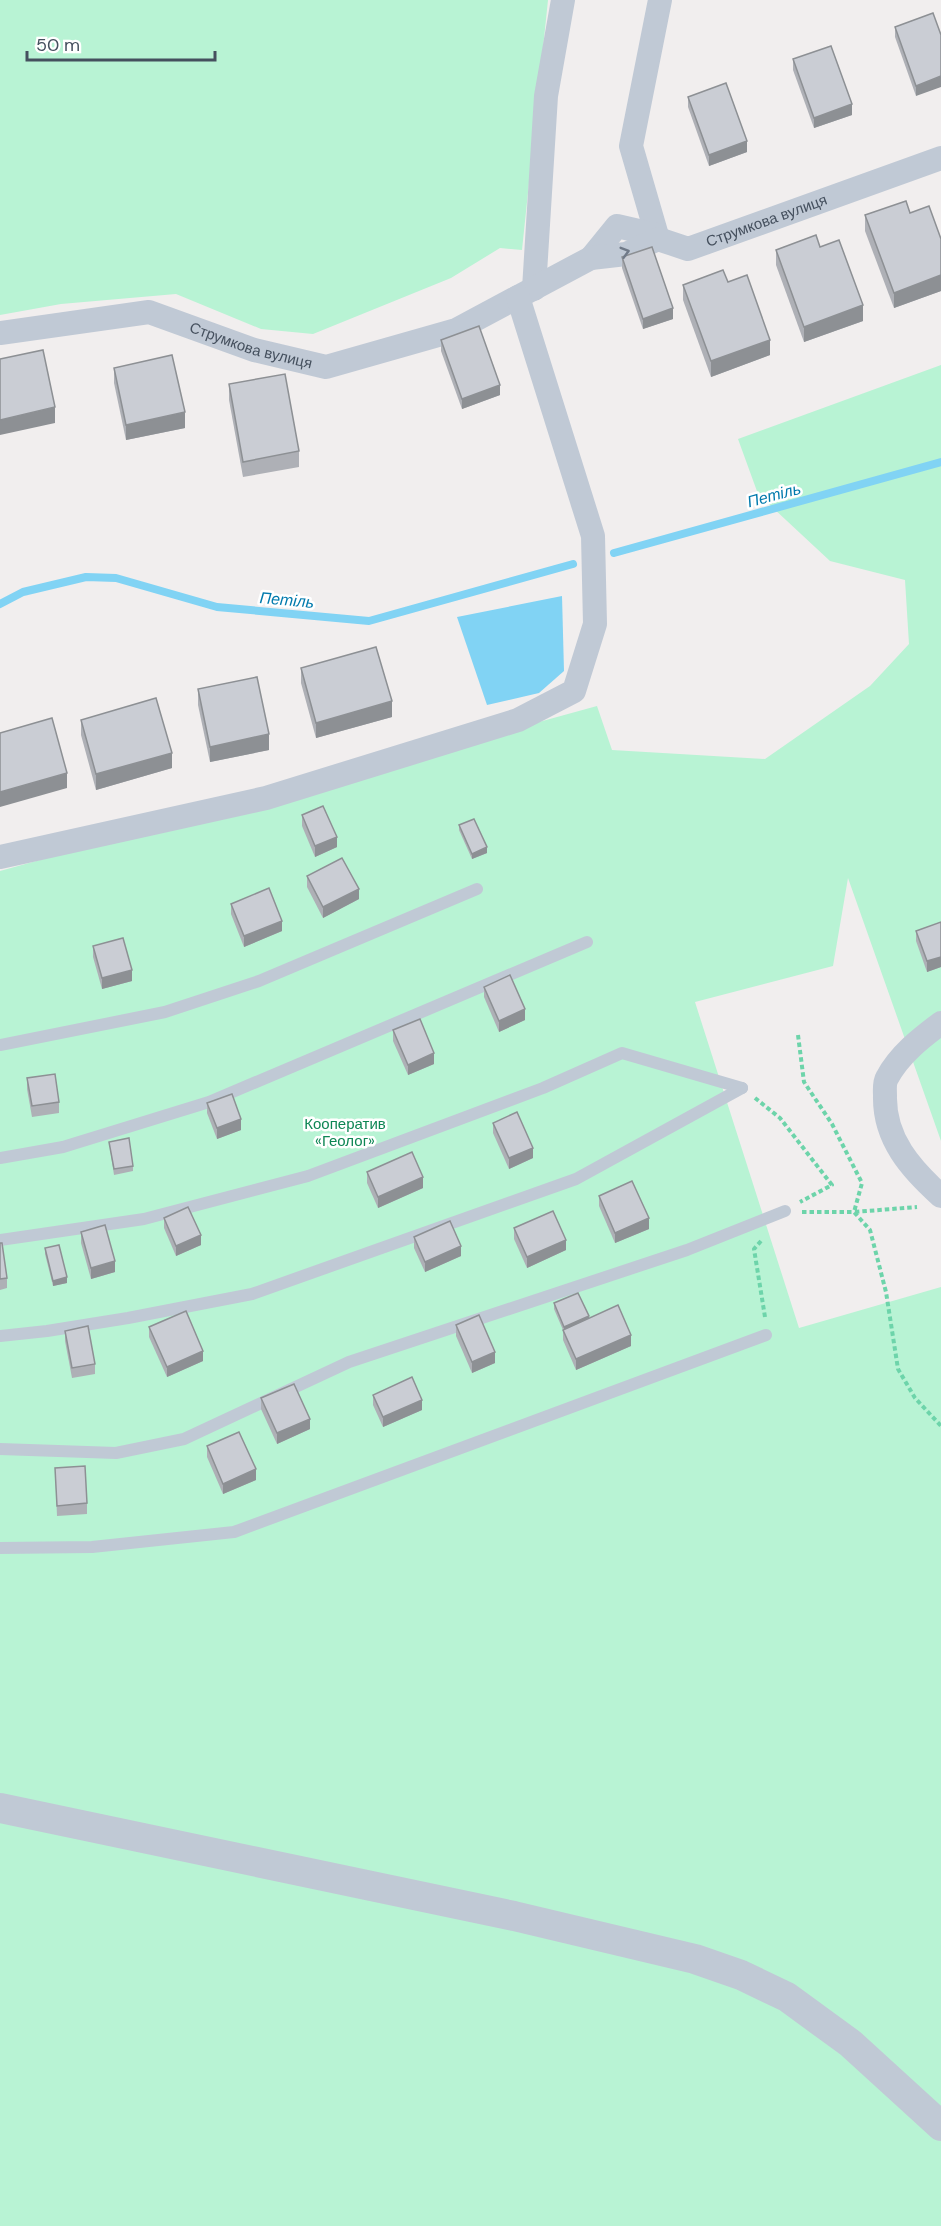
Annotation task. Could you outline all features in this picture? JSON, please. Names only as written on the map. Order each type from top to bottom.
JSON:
[{"type":"street","points":[[0,857],[266,798],[518,720],[574,691],[595,624],[593,536],[526,293],[546,96],[563,0]]},
{"type":"street","points":[[657,237],[631,146],[660,0]]},
{"type":"street","name":"Струмкова вулиця","points":[[0,333],[149,312],[254,350],[326,367],[456,330],[591,258],[626,254],[657,237],[688,249],[941,158]]},
{"type":"street","points":[[941,1023],[914,1044],[885,1080],[885,1111],[895,1145],[917,1175],[941,1196]]},
{"type":"street","points":[[0,1808],[514,1916],[695,1959],[741,1975],[787,1997],[850,2043],[941,2126]]},
{"type":"lane","points":[[0,1045],[165,1012],[259,981],[477,889]]},
{"type":"lane","points":[[0,1158],[63,1147],[209,1102],[587,942]]},
{"type":"lane","points":[[0,1240],[144,1219],[308,1176],[543,1088],[621,1053],[742,1088],[576,1179],[252,1294],[116,1320],[0,1336]]},
{"type":"lane","points":[[0,1449],[116,1452],[184,1439],[349,1362],[687,1250],[784,1211]]},
{"type":"lane","points":[[0,1548],[92,1547],[234,1532],[766,1335]]},
{"type":"path","points":[[798,1035],[804,1082],[832,1124],[862,1183],[854,1212]]},
{"type":"path","points":[[784,1211],[854,1212],[919,1206]]},
{"type":"path","points":[[854,1212],[870,1230],[886,1292],[898,1369],[915,1398],[941,1426]]},
{"type":"green space","points":[[0,0],[548,0],[522,250],[500,248],[451,278],[313,334],[261,329],[176,294],[61,304],[0,315]]},
{"type":"green space","name":"Кооператив «Геолог»","points":[[941,365],[941,1141],[848,878],[833,966],[695,1002],[799,1328],[941,1287],[941,2226],[0,2226],[0,871],[597,706],[612,750],[765,759],[870,686],[909,644],[905,580],[830,561],[758,494],[738,439]]},
{"type":"water","points":[[562,596],[564,671],[539,693],[487,705],[457,617]]},
{"type":"building","points":[[933,13],[941,35],[941,76],[916,86],[895,27]]},
{"type":"building","points":[[831,46],[852,104],[814,118],[793,59]]},
{"type":"building","points":[[726,83],[747,141],[709,155],[688,97]]},
{"type":"building","points":[[906,201],[910,213],[929,206],[941,239],[941,275],[894,293],[865,215]]},
{"type":"building","points":[[816,235],[820,247],[839,240],[863,305],[804,327],[776,250]]},
{"type":"building","points":[[652,247],[673,308],[643,319],[622,257]]},
{"type":"building","points":[[723,270],[728,282],[747,275],[770,340],[711,361],[683,285]]},
{"type":"building","points":[[479,326],[500,385],[462,399],[441,340]]},
{"type":"building","points":[[43,350],[55,407],[0,420],[0,359]]},
{"type":"building","points":[[172,355],[185,412],[126,425],[114,368]]},
{"type":"building","points":[[285,374],[299,451],[243,462],[229,384]]},
{"type":"building","points":[[376,647],[392,701],[316,723],[301,668]]},
{"type":"building","points":[[257,677],[269,734],[210,747],[198,689]]},
{"type":"building","points":[[156,698],[172,753],[96,774],[81,720]]},
{"type":"building","points":[[52,718],[67,773],[0,792],[0,733]]},
{"type":"building","points":[[323,806],[337,837],[315,846],[302,815]]},
{"type":"building","points":[[474,819],[487,847],[472,854],[459,825]]},
{"type":"building","points":[[342,858],[359,889],[323,907],[307,876]]},
{"type":"building","points":[[269,888],[282,921],[244,936],[231,904]]},
{"type":"building","points":[[941,922],[941,957],[927,961],[916,931]]},
{"type":"building","points":[[123,938],[132,970],[102,978],[93,946]]},
{"type":"building","points":[[510,975],[525,1009],[499,1021],[484,987]]},
{"type":"building","points":[[420,1019],[434,1053],[408,1065],[393,1030]]},
{"type":"building","points":[[55,1074],[59,1102],[32,1106],[27,1078]]},
{"type":"building","points":[[232,1094],[241,1119],[217,1128],[207,1103]]},
{"type":"building","points":[[517,1112],[533,1148],[509,1158],[493,1123]]},
{"type":"building","points":[[129,1138],[133,1166],[114,1169],[109,1142]]},
{"type":"building","points":[[412,1152],[423,1177],[378,1197],[367,1172]]},
{"type":"building","points":[[632,1181],[649,1218],[615,1233],[599,1196]]},
{"type":"building","points":[[188,1207],[201,1235],[176,1246],[164,1218]]},
{"type":"building","points":[[553,1211],[566,1240],[527,1257],[514,1228]]},
{"type":"building","points":[[450,1221],[461,1246],[425,1262],[414,1237]]},
{"type":"building","points":[[105,1225],[115,1261],[91,1268],[81,1232]]},
{"type":"building","points":[[0,1243],[2,1243],[7,1278],[0,1279]]},
{"type":"building","points":[[59,1245],[67,1277],[53,1281],[45,1248]]},
{"type":"building","points":[[578,1293],[589,1316],[564,1327],[554,1303]]},
{"type":"building","points":[[618,1305],[631,1335],[576,1359],[563,1330]]},
{"type":"building","points":[[186,1311],[203,1351],[167,1367],[149,1327]]},
{"type":"building","points":[[479,1315],[495,1352],[472,1362],[456,1325]]},
{"type":"building","points":[[88,1326],[95,1364],[72,1368],[65,1331]]},
{"type":"building","points":[[412,1377],[422,1400],[383,1417],[373,1395]]},
{"type":"building","points":[[294,1384],[310,1419],[277,1433],[261,1398]]},
{"type":"building","points":[[239,1432],[256,1469],[223,1484],[207,1446]]},
{"type":"building","points":[[85,1466],[87,1503],[57,1506],[55,1468]]},
{"type":"waterway","name":"Петіль","points":[[614,553],[941,462]]},
{"type":"waterway","name":"Петіль","points":[[0,604],[23,592],[86,577],[116,578],[217,607],[369,621],[573,564]]}]
